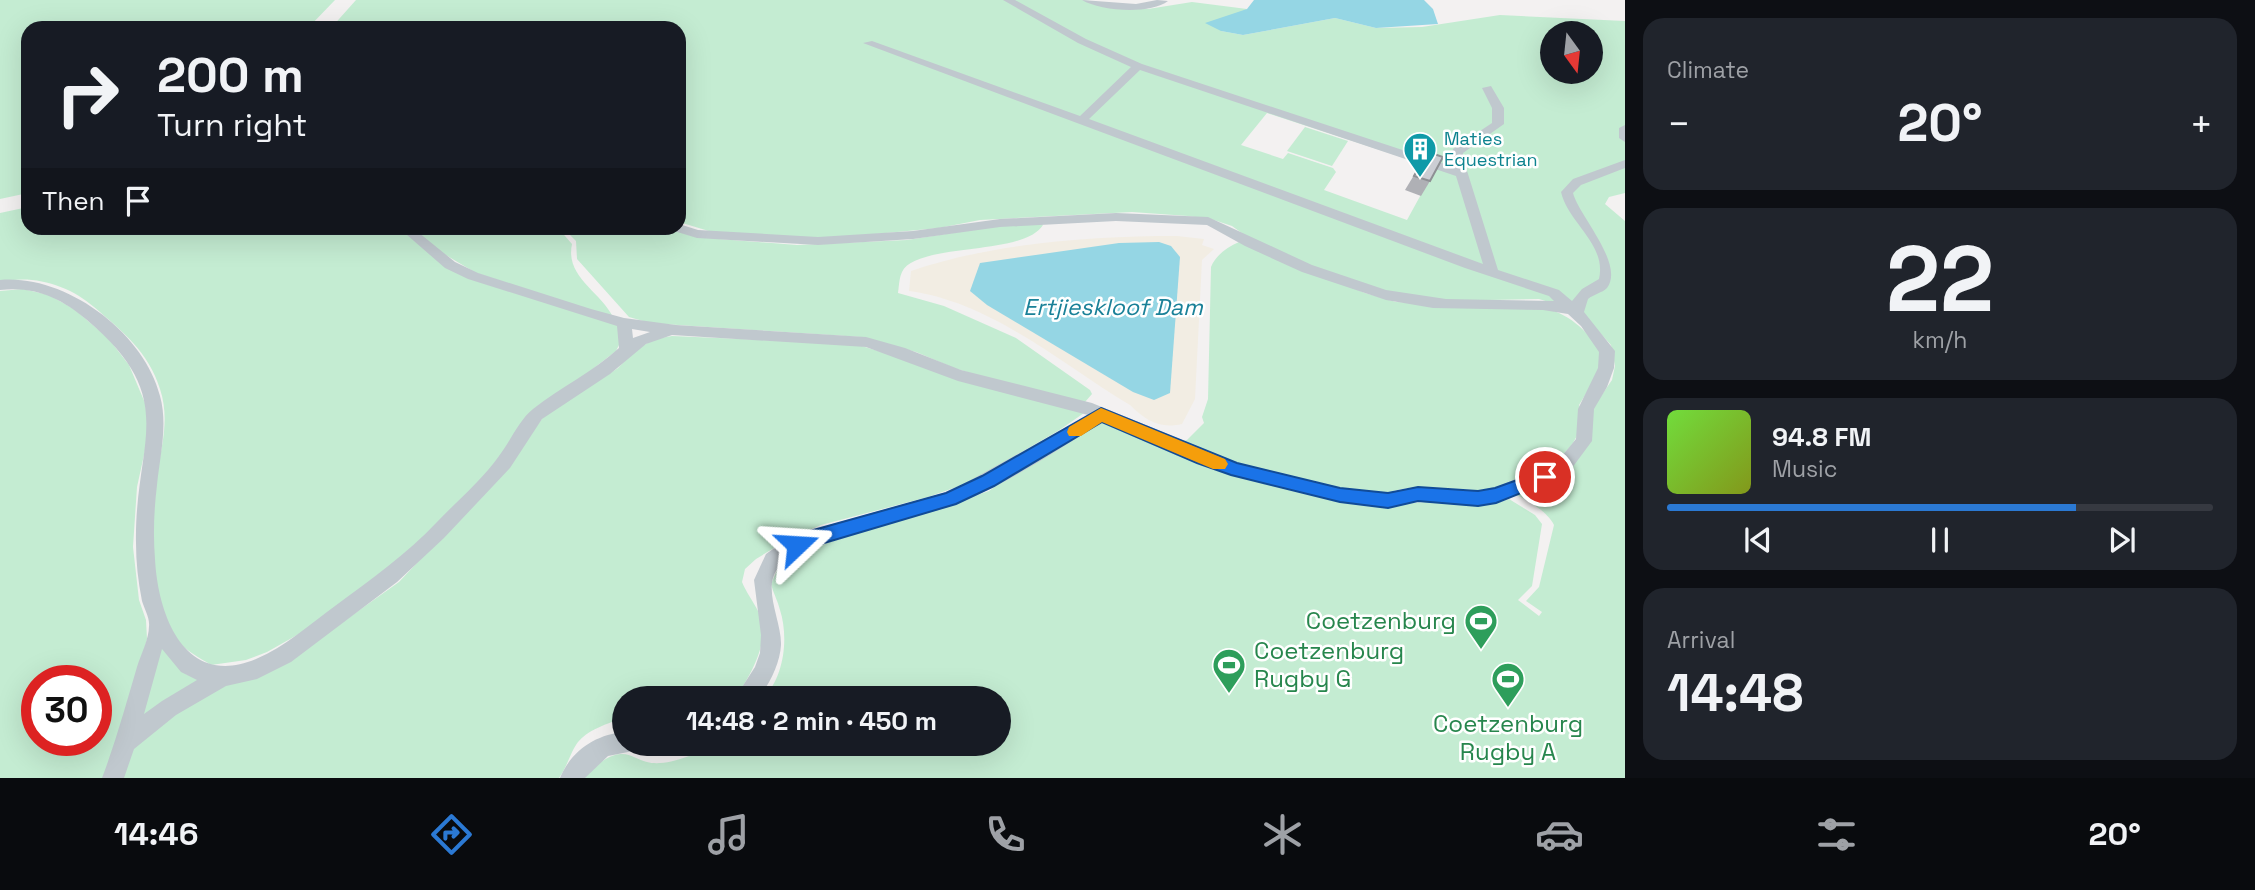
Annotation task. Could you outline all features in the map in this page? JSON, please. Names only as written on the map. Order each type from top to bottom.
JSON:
[{"type":"street","points":[[1008,0],[1082,41],[1138,66],[1459,173]]},
{"type":"street","points":[[1087,0],[1139,7],[1159,4],[1163,1],[1160,0]]},
{"type":"street","points":[[414,235],[450,265],[473,276],[624,323],[676,330],[866,342],[958,375],[1086,407],[1237,470],[1340,495],[1388,500],[1418,494],[1478,499],[1496,495],[1563,467],[1584,441],[1586,409],[1606,368],[1607,351],[1577,313],[1554,293],[868,43]]},
{"type":"street","points":[[1082,121],[1138,66]]},
{"type":"street","points":[[1488,88],[1498,108],[1498,124],[1457,152],[1459,173],[1492,272]]},
{"type":"street","points":[[1625,128],[1625,138]]},
{"type":"street","points":[[1577,313],[1577,301],[1581,294],[1600,286],[1607,276],[1606,259],[1598,239],[1568,202],[1567,192],[1577,182],[1625,164]]},
{"type":"street","points":[[686,230],[721,236],[818,241],[913,235],[1000,223],[1116,216],[1208,221],[1220,224],[1249,243],[1319,272],[1353,285],[1406,299],[1451,304],[1540,305],[1564,307],[1577,313]]},
{"type":"street","points":[[0,285],[25,283],[46,287],[74,300],[124,343],[141,368],[152,394],[157,425],[147,494],[144,549],[149,589],[164,635],[188,665],[203,673],[222,677]]},
{"type":"street","points":[[624,323],[627,350]]},
{"type":"street","points":[[126,742],[169,708],[222,677],[257,669],[284,655],[390,576],[438,533],[504,463],[536,415],[605,370],[627,350],[654,335],[676,330]]},
{"type":"street","points":[[754,686],[761,676],[771,648],[770,625],[762,591],[763,577],[773,560],[810,539],[950,499],[988,481],[1101,414]]},
{"type":"street","points":[[113,778],[160,623]]},
{"type":"street","points":[[571,778],[584,760],[599,748],[612,743]]},
{"type":"green space","points":[[0,0],[335,0],[315,21],[21,21],[21,194],[0,199]]},
{"type":"green space","points":[[356,0],[1082,0],[1148,9],[1192,2],[1247,9],[1221,31],[1243,35],[1335,18],[1376,28],[1422,27],[1500,15],[1625,21],[1625,193],[1609,197],[1605,204],[1625,221],[1625,778],[584,778],[602,761],[612,756],[632,756],[654,763],[689,756],[1011,756],[1011,686],[772,686],[780,669],[784,645],[783,621],[771,584],[778,568],[793,554],[989,491],[1010,475],[1101,420],[1163,447],[1187,440],[1204,423],[1202,417],[1208,399],[1211,267],[1222,252],[1239,242],[1365,293],[1396,302],[1540,307],[1560,313],[1576,323],[1596,344],[1602,352],[1598,374],[1579,405],[1581,421],[1577,436],[1556,460],[1526,478],[1496,488],[1471,490],[1420,487],[1393,491],[1402,504],[1449,500],[1500,502],[1509,499],[1535,515],[1542,524],[1532,586],[1518,600],[1539,616],[1542,612],[1526,601],[1539,587],[1554,525],[1542,511],[1515,494],[1566,476],[1573,467],[1590,412],[1612,380],[1615,366],[1611,345],[1581,312],[1539,299],[1439,301],[1394,295],[1324,272],[1250,239],[1232,226],[1211,219],[1188,216],[1132,212],[980,220],[939,228],[844,237],[712,232],[686,224],[686,21],[337,21]],"holes":[[[1267,113],[1435,169],[1407,220],[1324,190],[1336,172],[1333,168],[1288,153],[1283,159],[1241,145]]]},
{"type":"green space","points":[[1305,127],[1348,141],[1332,166],[1287,151]]},
{"type":"green space","points":[[21,208],[21,235],[408,235],[470,279],[618,325],[620,343],[616,351],[572,385],[435,528],[392,566],[306,630],[267,652],[246,660],[211,665],[177,640],[167,623],[155,580],[153,509],[165,419],[163,399],[155,376],[141,353],[124,334],[84,299],[50,283],[25,279],[0,282],[0,213]]},
{"type":"green space","points":[[1043,225],[1032,235],[1015,242],[927,256],[911,263],[902,272],[898,293],[944,306],[1016,338],[1090,390],[1092,394],[1085,402],[1000,382],[954,368],[916,352],[861,337],[650,323],[629,317],[577,259],[576,241],[570,235],[686,234],[797,245],[907,240],[991,227]]},
{"type":"green space","points":[[421,235],[564,235],[572,244],[571,256],[578,275],[613,317],[476,273],[434,248]]},
{"type":"green space","points":[[23,289],[49,295],[74,309],[108,338],[129,365],[145,403],[149,432],[137,487],[133,547],[147,639],[128,710],[112,755],[112,665],[21,665],[21,756],[112,756],[104,778],[0,778],[0,291]]},
{"type":"green space","points":[[672,336],[855,344],[1084,413],[968,483],[928,497],[821,525],[789,539],[756,559],[745,569],[742,582],[758,611],[763,634],[758,656],[743,686],[612,686],[612,722],[595,729],[578,742],[559,778],[121,778],[130,752],[147,734],[206,692],[292,658],[399,582],[501,474],[544,416],[618,368],[635,350],[655,339]]},
{"type":"green space","points":[[159,645],[186,674],[207,682],[136,726]]},
{"type":"sand","name":"Ertjieskloof Dam","points":[[1177,236],[1204,239],[1202,245],[1214,249],[1202,260],[1195,399],[1182,424],[1160,424],[1148,419],[1052,354],[997,321],[939,297],[909,291],[911,271],[975,254],[1042,243]]},
{"type":"water","points":[[1254,0],[1424,0],[1433,9],[1438,24],[1376,28],[1335,18],[1243,35],[1221,31],[1205,23],[1247,9]]},
{"type":"water","name":"Ertjieskloof Dam","points":[[1159,242],[1171,246],[1180,257],[1170,393],[1154,400],[1133,392],[987,305],[970,291],[980,263],[1119,243]]},
{"type":"building","points":[[1428,152],[1443,157],[1430,181],[1414,176]]},
{"type":"slow traffic","points":[[1075,432],[1101,414],[1219,464]]},
{"type":"place","name":"Maties Equestrian","points":[[1420,179]]},
{"type":"place","name":"Coetzenburg","points":[[1481,651]]},
{"type":"place","name":"Coetzenburg Rugby G","points":[[1229,695]]},
{"type":"place","name":"Coetzenburg Rugby A","points":[[1508,709]]},
{"type":"route","points":[[797,545],[950,499],[988,481],[1101,414],[1237,470],[1340,495],[1388,500],[1418,494],[1478,499],[1545,477]]}]
